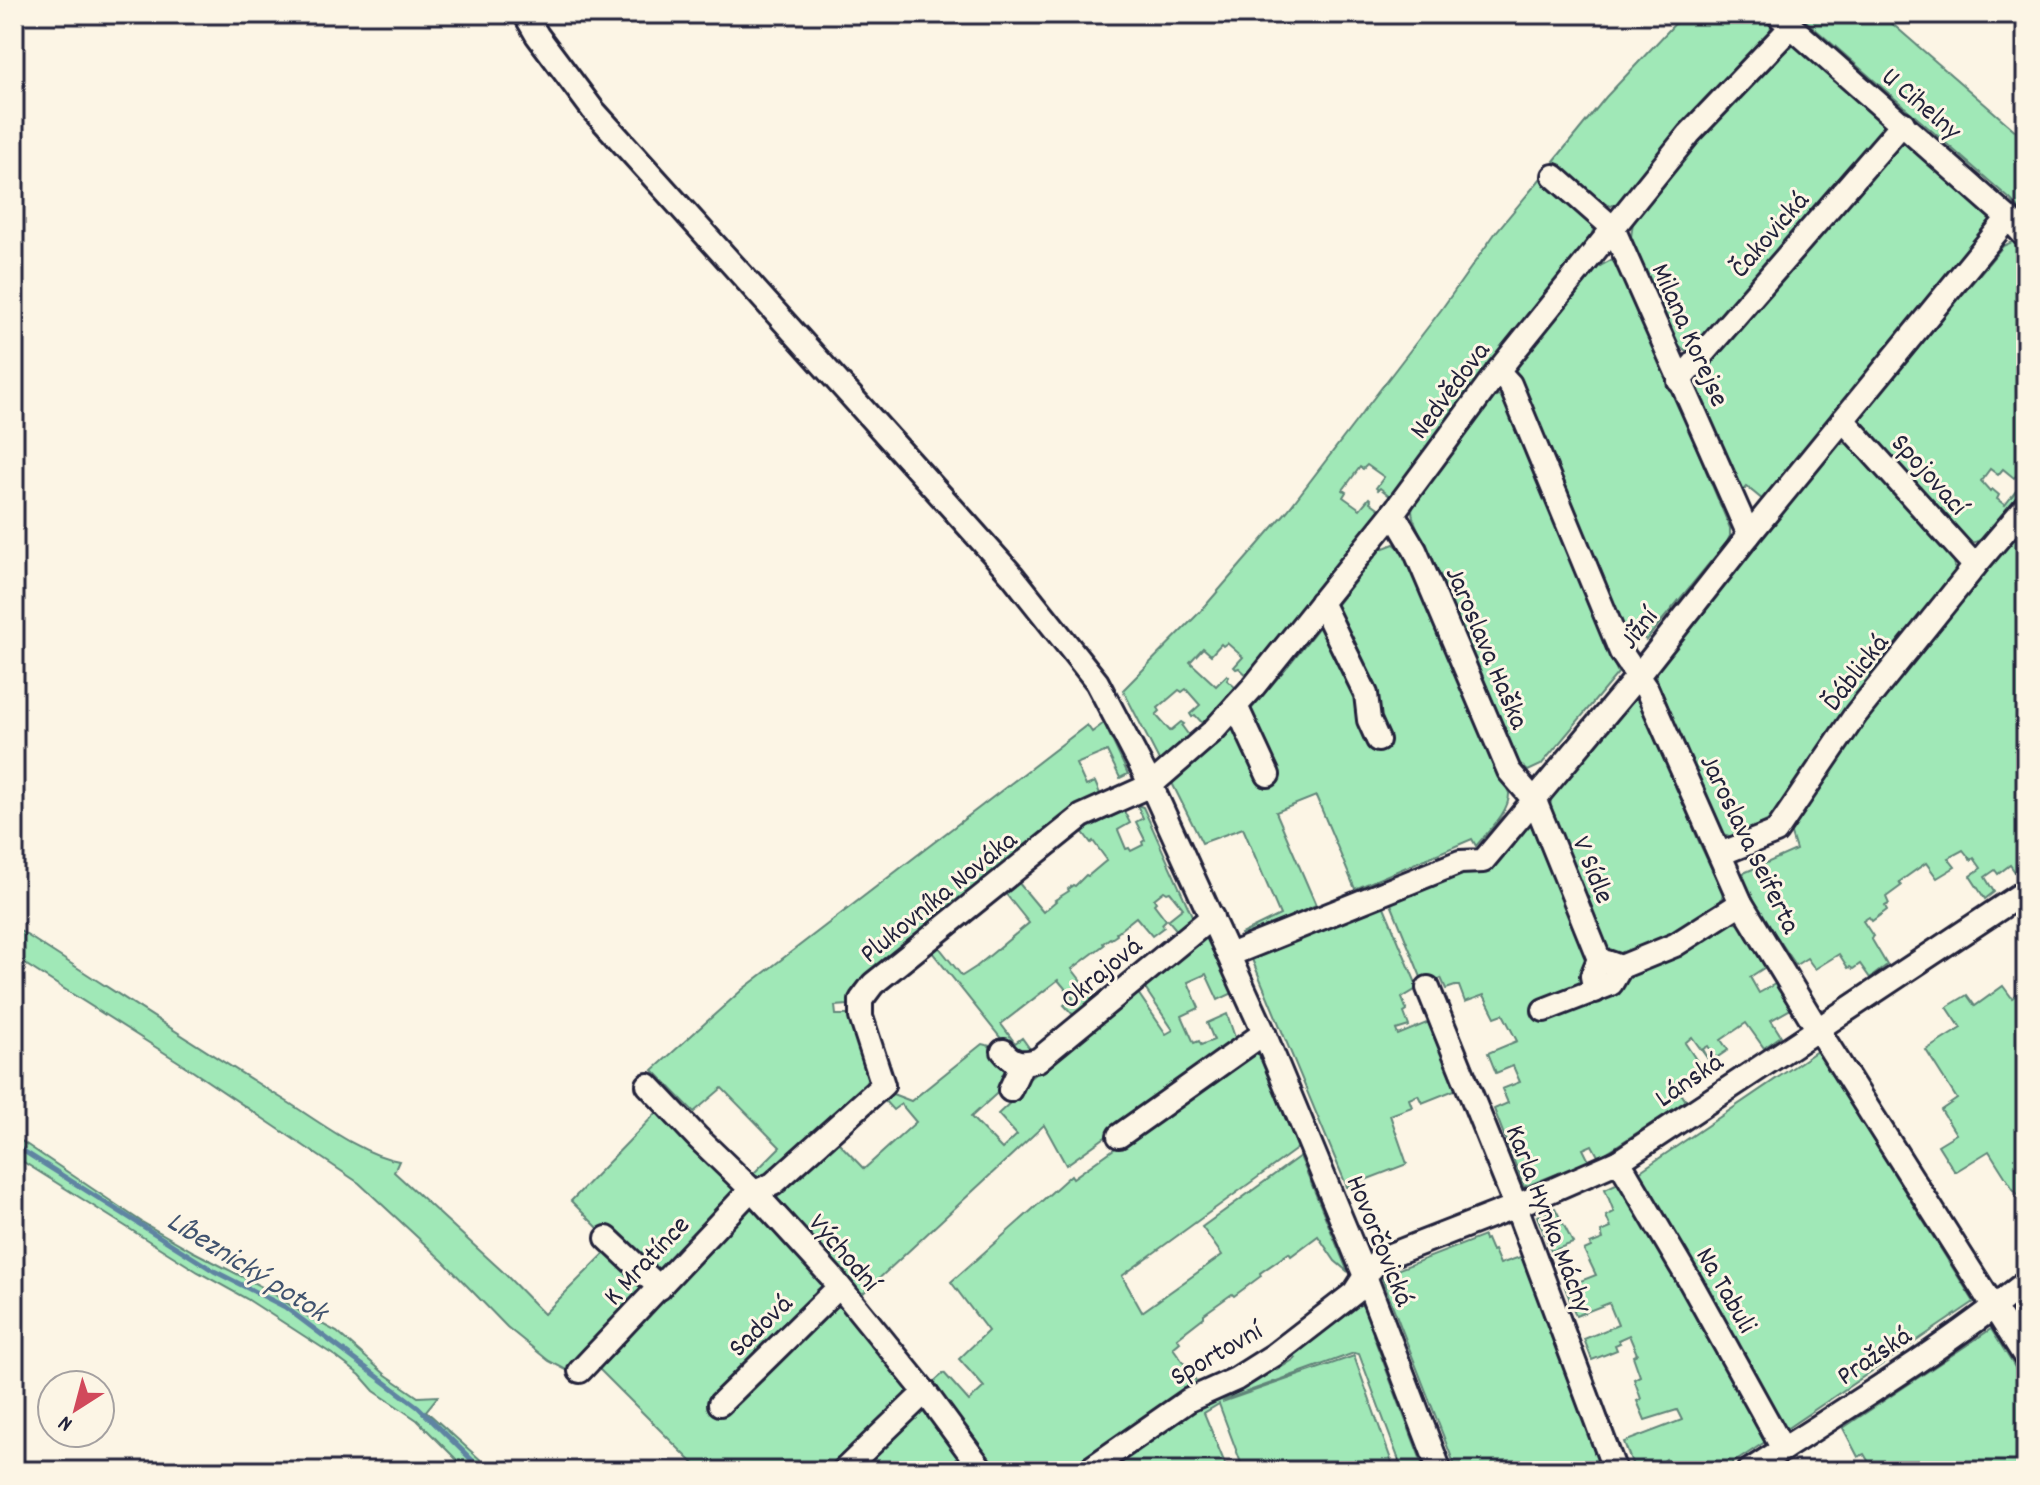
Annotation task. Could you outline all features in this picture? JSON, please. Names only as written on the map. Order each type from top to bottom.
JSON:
[{"type":"street","name":"Hovorčovická","points":[[525,14],[593,110],[1012,575],[1097,682],[1151,785],[1264,1033],[1365,1276],[1440,1471]]},
{"type":"street","name":"U Cihelny","points":[[1784,21],[1903,123],[2026,237]]},
{"type":"street","name":"Nedvědova","points":[[1151,785],[1213,731],[1236,706],[1393,513],[1498,371],[1784,21]]},
{"type":"street","name":"Čakovická","points":[[1679,381],[1903,123]]},
{"type":"street","name":"Milana Korejse","points":[[1554,176],[1613,228],[1749,535]]},
{"type":"street","name":"Jižní","points":[[1229,955],[1460,862],[1483,861],[1637,677],[2008,218]]},
{"type":"street","name":"Jaroslava Seiferta","points":[[1498,371],[1510,384],[1621,652],[1647,690],[1741,903],[2026,1358]]},
{"type":"street","name":"Spojovací","points":[[1843,420],[1975,566]]},
{"type":"street","name":"Jaroslava Haška","points":[[1393,513],[1415,550],[1509,771],[1535,801]]},
{"type":"street","name":"Ďáblická","points":[[1720,854],[1776,832],[1856,714],[1975,566],[2022,519]]},
{"type":"street","points":[[1321,602],[1366,694],[1369,720],[1378,740]]},
{"type":"street","points":[[1236,706],[1268,775]]},
{"type":"street","name":"Plukovníka Nováka","points":[[755,1193],[773,1184],[883,1085],[861,1017],[861,1000],[873,984],[1082,816],[1151,785]]},
{"type":"street","name":"V Sídle","points":[[1535,801],[1599,959],[1592,976],[1595,991]]},
{"type":"street","name":"Lánská","points":[[1365,1276],[1380,1259],[1516,1206],[1619,1161],[2026,891]]},
{"type":"street","points":[[1544,1010],[1611,984],[1621,967],[1675,945],[1741,903]]},
{"type":"street","name":"Okrajová","points":[[1022,1064],[1038,1060],[1212,917]]},
{"type":"street","points":[[1599,959],[1621,967]]},
{"type":"street","name":"Karla Hynka Máchy","points":[[1428,988],[1516,1206],[1615,1471]]},
{"type":"street","points":[[1119,1136],[1264,1033]]},
{"type":"street","points":[[1003,1051],[1009,1059],[1022,1064],[1010,1090]]},
{"type":"street","name":"Východní","points":[[648,1085],[755,1193],[839,1287],[925,1392],[983,1471]]},
{"type":"street","name":"Na Tabuli","points":[[1619,1161],[1783,1449]]},
{"type":"street","name":"K Mratínce","points":[[580,1371],[745,1196],[755,1193]]},
{"type":"street","points":[[607,1238],[660,1288]]},
{"type":"street","name":"Sportovní","points":[[1087,1471],[1189,1400],[1236,1379],[1274,1355],[1354,1293],[1365,1276]]},
{"type":"street","name":"Pražská","points":[[1749,1471],[1898,1374],[2026,1282]]},
{"type":"street","name":"Sadová","points":[[720,1404],[839,1287]]},
{"type":"street","points":[[843,1471],[925,1392]]},
{"type":"green space","points":[[1684,14],[1767,14],[1772,23],[1769,34],[1678,130],[1620,202],[1611,206],[1601,203],[1554,161],[1606,97]]},
{"type":"green space","points":[[1798,14],[1881,14],[2026,140],[2026,216],[2011,200]]},
{"type":"green space","points":[[1796,45],[1885,123],[1882,133],[1698,346],[1686,351],[1675,342],[1631,237],[1633,222],[1694,146],[1786,49]]},
{"type":"green space","points":[[1907,142],[1992,217],[1990,226],[1763,500],[1747,487],[1739,496],[1694,385],[1896,148]]},
{"type":"green space","points":[[1541,178],[1589,220],[1593,230],[1590,240],[1503,345],[1391,497],[1376,488],[1384,477],[1367,465],[1363,469],[1360,467],[1343,490],[1346,492],[1343,497],[1360,509],[1369,498],[1381,510],[1344,561],[1249,677],[1234,667],[1243,657],[1227,643],[1221,644],[1211,655],[1203,648],[1190,662],[1216,686],[1227,675],[1227,680],[1237,689],[1204,725],[1190,714],[1200,705],[1186,689],[1182,692],[1179,690],[1158,708],[1160,711],[1156,715],[1170,731],[1181,722],[1190,737],[1160,762],[1123,690],[1200,612],[1288,510],[1441,310],[1496,232]]},
{"type":"green space","points":[[2014,241],[2026,247],[2026,482],[2017,475],[2014,478],[2003,469],[1998,475],[1990,469],[1981,481],[1999,495],[1997,499],[2005,505],[2016,491],[2020,494],[1982,539],[1971,544],[1961,540],[1860,423],[1863,414],[2003,246]]},
{"type":"green space","points":[[1611,260],[1621,268],[1730,528],[1727,542],[1646,640],[1634,630],[1624,634],[1514,370],[1598,267]]},
{"type":"green space","points":[[1495,395],[1502,396],[1618,673],[1541,765],[1528,771],[1518,762],[1412,511],[1414,504]]},
{"type":"green space","points":[[1851,443],[1954,557],[1955,572],[1841,714],[1769,820],[1733,838],[1720,832],[1655,675],[1655,667],[1838,444]]},
{"type":"green space","points":[[2018,537],[2026,538],[2026,870],[2018,876],[2010,865],[1998,874],[1995,870],[1985,877],[1994,892],[1985,899],[1970,876],[1981,868],[1963,850],[1948,858],[1955,867],[1937,878],[1926,863],[1899,882],[1901,886],[1886,897],[1889,904],[1885,906],[1887,910],[1872,921],[1869,917],[1863,921],[1887,965],[1870,978],[1860,964],[1853,969],[1848,968],[1839,954],[1815,969],[1807,958],[1796,965],[1739,875],[1796,850],[1790,831],[1859,730],[2009,543]]},
{"type":"green space","points":[[1394,544],[1404,552],[1509,793],[1506,807],[1476,846],[1472,839],[1355,889],[1316,796],[1276,812],[1316,905],[1243,938],[1241,934],[1280,915],[1243,828],[1202,843],[1172,783],[1248,713],[1381,549]]},
{"type":"green space","points":[[1630,699],[1641,701],[1723,893],[1719,908],[1671,938],[1619,959],[1605,953],[1549,814],[1553,787]]},
{"type":"green space","points":[[1104,723],[1128,774],[1120,778],[1107,751],[1076,764],[1086,786],[1095,782],[1101,796],[855,986],[849,1005],[835,1006],[836,1015],[850,1015],[865,1058],[866,1084],[761,1181],[753,1174],[780,1147],[722,1088],[694,1112],[653,1070],[743,989],[1087,725],[1092,732]]},
{"type":"green space","points":[[1137,805],[1143,807],[1194,920],[1179,933],[1168,920],[1183,908],[1170,892],[1164,891],[1154,899],[1154,904],[1166,920],[1162,924],[1164,927],[1152,936],[1136,917],[1072,969],[1096,1000],[1075,1017],[1064,1005],[1073,998],[1058,980],[1001,1024],[1015,1043],[1022,1038],[1030,1049],[1024,1054],[1011,1051],[932,952],[938,946],[962,976],[976,967],[1029,923],[1005,893],[1018,882],[1043,912],[1107,860],[1083,830],[1124,811],[1130,823],[1118,830],[1126,849],[1131,851],[1143,845],[1145,840],[1136,822],[1143,818]]},
{"type":"green space","points":[[1527,820],[1535,823],[1592,959],[1578,988],[1626,972],[1725,921],[1741,924],[1767,966],[1750,977],[1759,993],[1775,984],[1791,1009],[1771,1020],[1781,1036],[1764,1048],[1746,1023],[1721,1040],[1728,1050],[1716,1058],[1708,1046],[1703,1049],[1710,1062],[1692,1037],[1685,1043],[1699,1064],[1696,1070],[1675,1084],[1686,1101],[1604,1154],[1598,1156],[1592,1145],[1583,1149],[1589,1161],[1524,1187],[1494,1109],[1508,1103],[1502,1089],[1520,1082],[1513,1066],[1496,1073],[1488,1053],[1517,1041],[1503,1014],[1495,1017],[1484,995],[1465,1002],[1459,986],[1446,989],[1441,978],[1425,987],[1389,899],[1435,881]]},
{"type":"green space","points":[[1382,902],[1418,988],[1402,998],[1409,1026],[1396,1030],[1398,1035],[1429,1022],[1457,1089],[1422,1103],[1418,1095],[1409,1099],[1412,1107],[1390,1115],[1407,1164],[1347,1187],[1251,957]]},
{"type":"green space","points":[[14,927],[341,1136],[370,1152],[399,1161],[394,1172],[544,1314],[609,1249],[651,1293],[574,1374],[549,1361],[507,1327],[443,1261],[359,1183],[179,1062],[14,957]]},
{"type":"green space","points":[[1207,929],[1233,993],[1218,1000],[1206,974],[1188,982],[1199,1008],[1182,1016],[1194,1043],[1199,1041],[1201,1045],[1214,1040],[1207,1023],[1227,1014],[1237,1043],[1066,1165],[1044,1125],[857,1299],[830,1258],[780,1205],[777,1199],[779,1193],[837,1141],[864,1169],[916,1122],[901,1104],[893,1110],[883,1099],[890,1093],[911,1101],[982,1044],[990,1046],[1008,1069],[1006,1085],[971,1117],[1002,1149],[1017,1135],[998,1114],[1012,1101],[1010,1098],[1136,990],[1166,1034],[1173,1030],[1142,984]]},
{"type":"green space","points":[[2003,986],[2012,998],[2026,988],[2026,1204],[1989,1151],[1955,1172],[1953,1169],[1938,1145],[1956,1134],[1941,1110],[1957,1099],[1926,1050],[1961,1028],[1947,1007],[1967,995],[1975,1006]]},
{"type":"green space","points":[[1256,1048],[1298,1148],[1122,1276],[1142,1312],[1222,1255],[1202,1227],[1300,1156],[1348,1272],[1335,1261],[1318,1236],[1260,1273],[1261,1276],[1204,1314],[1177,1338],[1180,1342],[1173,1348],[1197,1382],[1072,1471],[995,1471],[930,1385],[944,1373],[969,1401],[984,1387],[959,1359],[988,1331],[951,1282],[1071,1175],[1073,1178]]},
{"type":"green space","points":[[1817,1051],[1974,1302],[1786,1429],[1636,1174]]},
{"type":"green space","points":[[661,1108],[741,1190],[658,1275],[605,1235],[571,1201]]},
{"type":"green space","points":[[14,1136],[142,1222],[266,1289],[337,1332],[386,1375],[418,1397],[438,1396],[426,1411],[493,1471],[465,1471],[417,1420],[374,1391],[360,1375],[335,1356],[14,1156]]},
{"type":"green space","points":[[1618,1183],[1768,1440],[1721,1471],[1673,1471],[1666,1459],[1661,1463],[1666,1471],[1635,1471],[1624,1442],[1682,1420],[1677,1410],[1645,1420],[1637,1401],[1641,1399],[1634,1379],[1640,1376],[1633,1356],[1637,1354],[1629,1335],[1618,1340],[1620,1343],[1615,1345],[1617,1350],[1592,1360],[1584,1339],[1618,1325],[1609,1303],[1576,1316],[1565,1287],[1596,1275],[1584,1250],[1603,1239],[1601,1232],[1611,1228],[1606,1216],[1614,1212],[1605,1189]]},
{"type":"green space","points":[[748,1205],[829,1286],[725,1413],[839,1299],[916,1392],[837,1471],[701,1471],[593,1363]]},
{"type":"green space","points":[[1555,1208],[1573,1243],[1551,1251],[1537,1216]]},
{"type":"green space","points":[[1484,1236],[1500,1264],[1523,1256],[1606,1471],[1457,1471],[1381,1276]]},
{"type":"green space","points":[[1359,1302],[1369,1313],[1376,1331],[1373,1335],[1425,1471],[1403,1471],[1359,1354],[1354,1353],[1222,1402],[1354,1356],[1395,1471],[1244,1471],[1219,1404],[1204,1413],[1228,1471],[1098,1471],[1188,1407],[1272,1361],[1277,1370],[1296,1358],[1290,1348]]},
{"type":"green space","points":[[1991,1329],[2026,1385],[2026,1471],[1870,1471],[1873,1469],[1864,1454],[1858,1457],[1843,1428]]},
{"type":"green space","points":[[927,1404],[978,1471],[860,1471]]},
{"type":"waterway","name":"Líbeznický potok","points":[[14,1145],[214,1271],[285,1307],[418,1407],[483,1471]]}]
